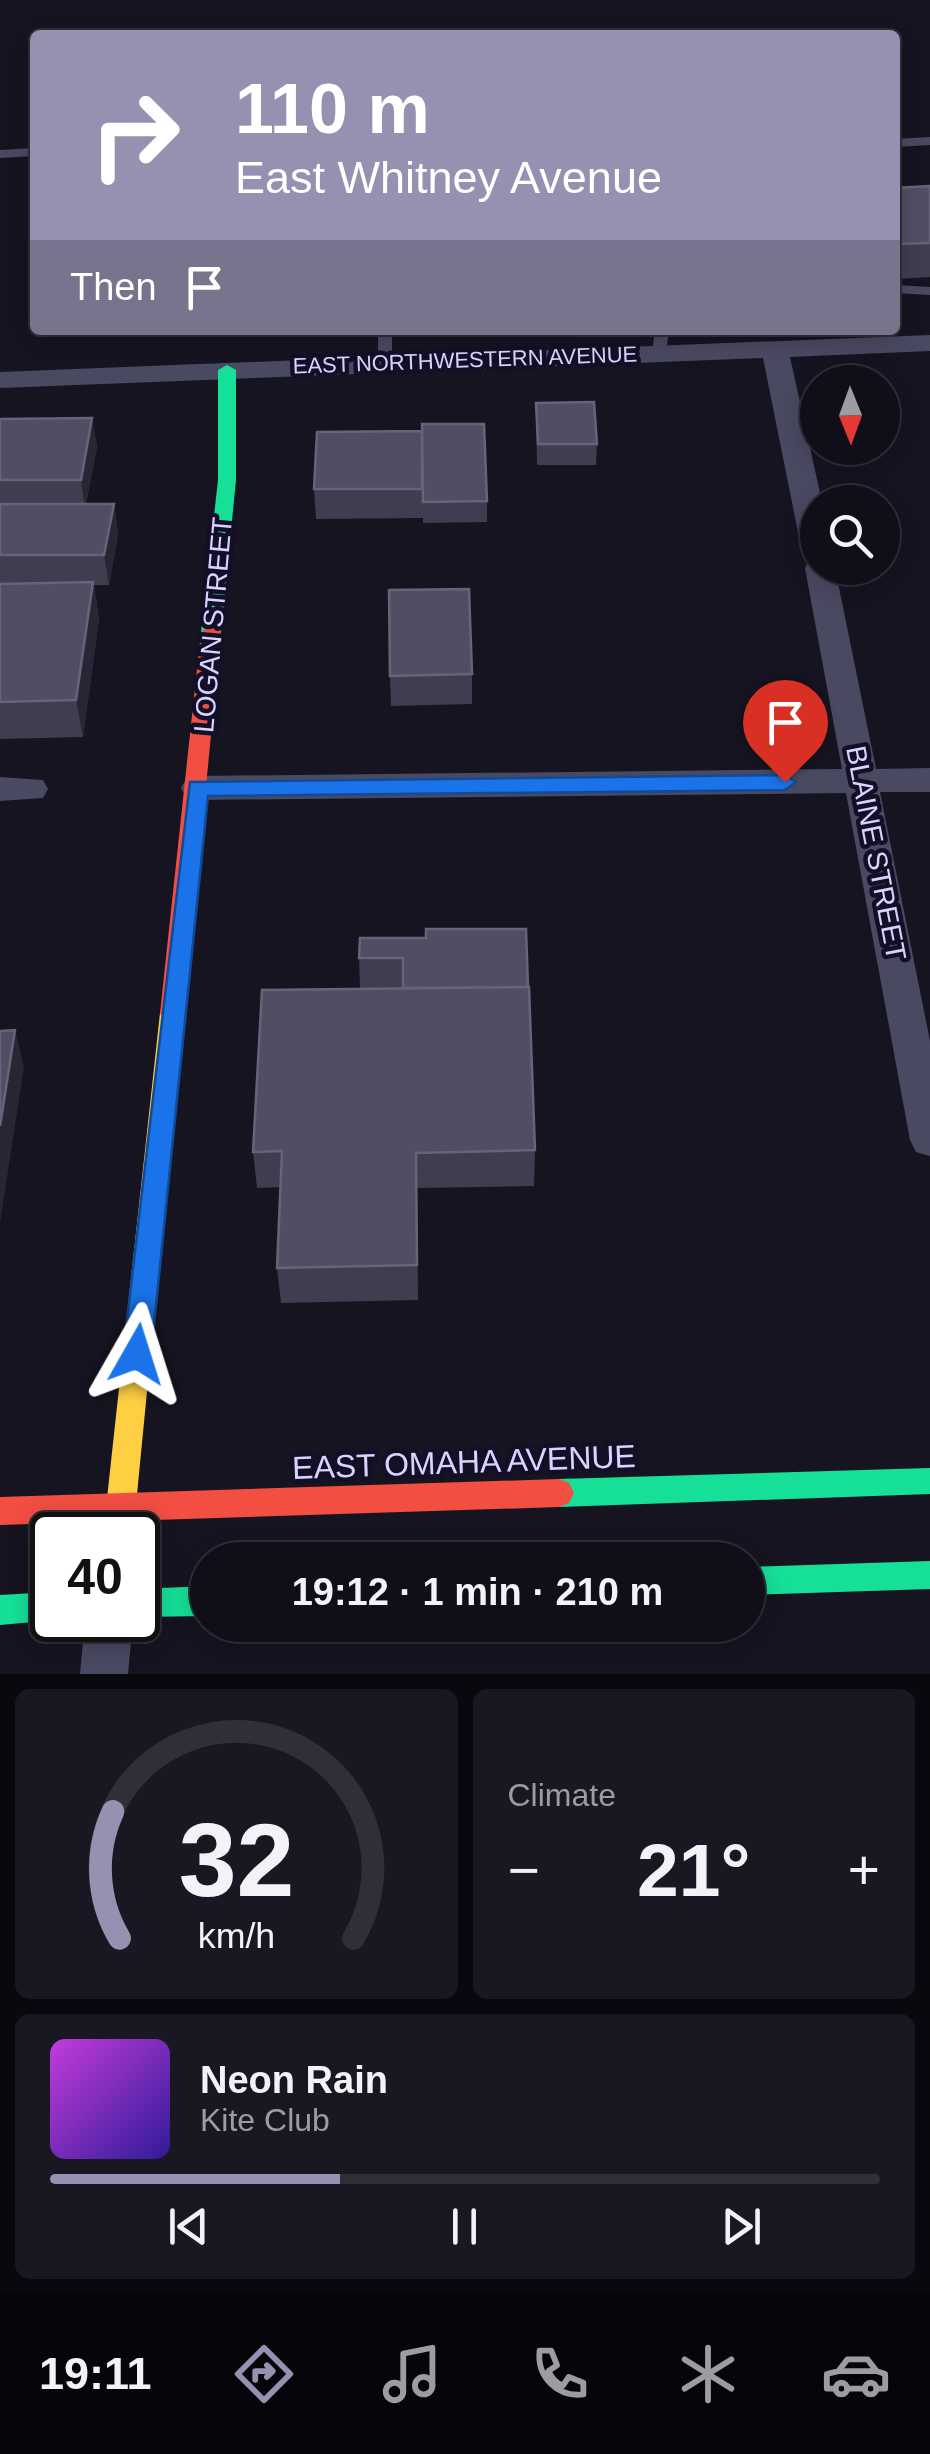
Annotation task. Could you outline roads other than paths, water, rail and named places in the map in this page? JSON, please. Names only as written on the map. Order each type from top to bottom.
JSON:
[{"type":"main road","name":"LOGAN STREET","points":[[120,1512],[198,788],[227,480],[227,370]]},
{"type":"main road","name":"EAST OMAHA AVENUE","points":[[0,1511],[930,1481]]},
{"type":"main road","points":[[765,1580],[930,1574]]},
{"type":"main road","points":[[160,1602],[190,1602]]},
{"type":"main road","points":[[0,1610],[30,1608]]},
{"type":"street","name":"EAST NORTHWESTERN AVENUE","points":[[0,380],[385,364],[660,342],[775,349],[930,343]]},
{"type":"street","points":[[775,349],[803,485]]},
{"type":"street","name":"BLAINE STREET","points":[[823,585],[930,1140]]},
{"type":"street","points":[[198,788],[930,780]]},
{"type":"street","points":[[104,1674],[107,1642]]},
{"type":"lane","points":[[900,143],[930,142]]},
{"type":"lane","points":[[0,154],[30,152]]},
{"type":"lane","points":[[900,289],[930,290]]},
{"type":"lane","points":[[385,335],[385,364]]}]
